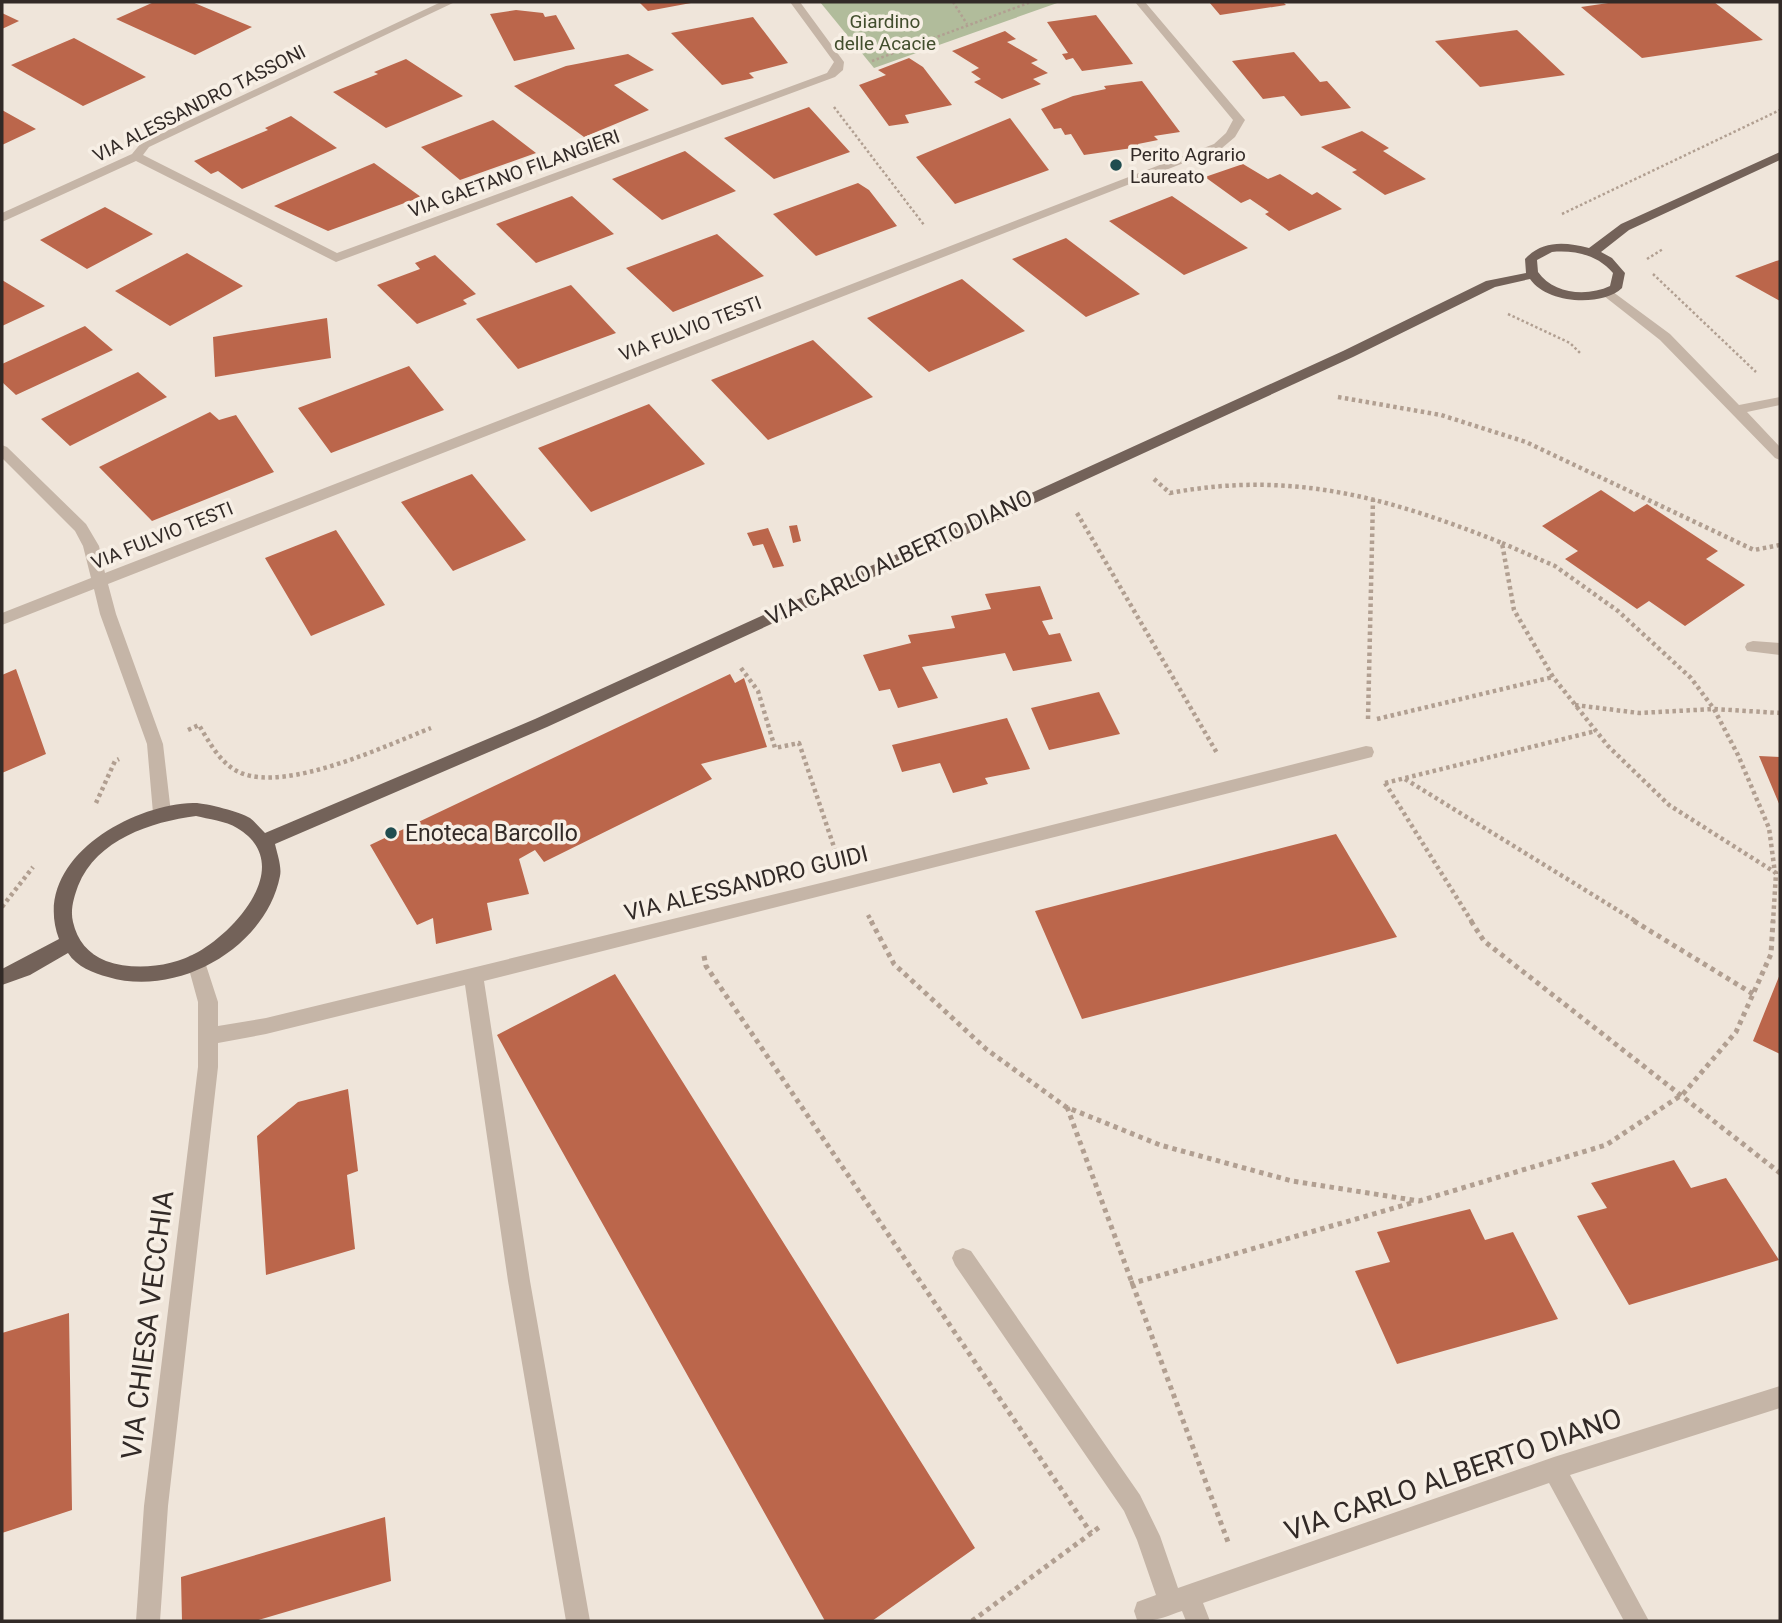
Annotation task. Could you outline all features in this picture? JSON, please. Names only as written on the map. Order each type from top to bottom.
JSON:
[{"type":"main road","points":[[1592,252],[1625,227],[1780,156]]},
{"type":"main road","points":[[1562,247],[1592,252],[1613,265],[1619,273],[1616,288],[1609,293],[1582,297],[1567,295],[1553,290],[1533,275],[1530,267],[1531,259],[1549,248],[1562,247]]},
{"type":"main road","name":"VIA CARLO ALBERTO DIANO","points":[[265,841],[541,723],[1348,354],[1491,284],[1533,275]]},
{"type":"main road","points":[[196,809],[224,812],[247,822],[265,841],[271,862],[269,889],[254,918],[230,943],[196,962],[166,973],[124,974],[105,971],[82,959],[69,943],[61,917],[65,890],[80,864],[104,841],[133,823],[162,813],[196,809]]},
{"type":"main road","points":[[2,977],[23,969],[69,943]]},
{"type":"street","name":"VIA ALESSANDRO TASSONI","points":[[2,218],[135,156],[145,145],[415,16],[450,2]]},
{"type":"street","points":[[795,2],[839,62],[837,70]]},
{"type":"street","name":"VIA FULVIO TESTI","points":[[2,619],[1218,146],[1231,135],[1239,120],[1140,2]]},
{"type":"street","name":"VIA GAETANO FILANGIERI","points":[[135,156],[336,258],[814,82],[837,70]]},
{"type":"street","points":[[1609,293],[1664,337],[1780,455]]},
{"type":"street","points":[[1737,410],[1780,401]]},
{"type":"street","points":[[2,450],[81,528],[91,546],[108,614],[155,744],[162,813]]},
{"type":"street","points":[[1753,647],[1780,649]]},
{"type":"street","name":"VIA ALESSANDRO GUIDI","points":[[210,1036],[266,1026],[696,921],[1366,752]]},
{"type":"street","points":[[196,962],[208,1002],[210,1036]]},
{"type":"street","points":[[473,974],[519,1281],[578,1621]]},
{"type":"street","name":"VIA CHIESA VECCHIA","points":[[148,1621],[156,1506],[210,1036]]},
{"type":"street","points":[[963,1258],[1132,1503],[1180,1599],[1198,1621]]},
{"type":"street","name":"VIA CARLO ALBERTO DIANO","points":[[1146,1611],[1554,1469],[1780,1397]]},
{"type":"street","points":[[1554,1469],[1637,1621]]},
{"type":"path","points":[[953,2],[967,24]]},
{"type":"path","points":[[837,70],[863,65],[1031,2]]},
{"type":"path","points":[[814,82],[943,251]]},
{"type":"path","points":[[1665,247],[1644,261],[1651,273],[1757,373],[1767,375]]},
{"type":"path","points":[[1497,310],[1545,330],[1580,353]]},
{"type":"path","points":[[1328,395],[1441,415],[1526,442],[1754,550],[1780,545]]},
{"type":"path","points":[[1130,1284],[1606,1145],[1683,1094],[1736,1032],[1771,954],[1776,873],[1769,828],[1738,755],[1714,709],[1691,678],[1618,611],[1555,566],[1406,507],[1373,499],[1315,488],[1262,484],[1195,487],[1170,494],[1148,474]]},
{"type":"path","points":[[1051,488],[1080,515],[1219,758]]},
{"type":"path","points":[[1368,722],[1373,499]]},
{"type":"path","points":[[1502,543],[1514,610],[1553,677],[1574,705],[1669,805],[1776,873]]},
{"type":"path","points":[[736,662],[758,691],[775,748],[799,743],[835,850]]},
{"type":"path","points":[[1553,677],[1349,726],[1484,941],[1683,1094],[1780,1173]]},
{"type":"path","points":[[1574,705],[1639,713],[1714,709],[1780,713]]},
{"type":"path","points":[[199,726],[215,752],[240,773],[254,777],[283,777],[330,766]]},
{"type":"path","points":[[1385,783],[1596,731]]},
{"type":"path","points":[[1405,779],[1753,995]]},
{"type":"path","points":[[829,888],[842,922],[868,914],[894,964],[986,1049],[1066,1107],[1160,1145],[1292,1181],[1419,1201]]},
{"type":"path","points":[[696,921],[706,966],[1091,1533]]},
{"type":"path","points":[[1066,1107],[1241,1578]]},
{"type":"path","points":[[972,1621],[1132,1503]]},
{"type":"green space","name":"Giardino delle Acacie","points":[[820,2],[1060,2],[874,68]]},
{"type":"building","points":[[154,2],[192,2],[252,27],[195,55],[116,19]]},
{"type":"building","points":[[639,2],[691,2],[691,3],[648,11]]},
{"type":"building","points":[[1209,2],[1283,2],[1286,5],[1220,15]]},
{"type":"building","points":[[1615,2],[1714,2],[1763,40],[1642,58],[1581,7]]},
{"type":"building","points":[[516,10],[543,13],[545,17],[556,15],[575,49],[514,61],[490,14]]},
{"type":"building","points":[[2,13],[19,21],[2,29]]},
{"type":"building","points":[[1096,15],[1133,64],[1082,71],[1073,58],[1066,60],[1062,54],[1068,53],[1047,22]]},
{"type":"building","points":[[753,17],[788,63],[749,73],[754,78],[722,85],[671,33]]},
{"type":"building","points":[[1517,30],[1565,75],[1480,87],[1435,41]]},
{"type":"building","points":[[1005,31],[1016,39],[1007,42],[1038,60],[1031,63],[1048,73],[1033,79],[1041,84],[1002,99],[974,82],[981,79],[971,72],[979,68],[952,51]]},
{"type":"building","points":[[74,38],[146,77],[83,106],[11,65]]},
{"type":"building","points":[[1294,52],[1320,82],[1327,81],[1351,108],[1301,116],[1284,96],[1263,99],[1232,61]]},
{"type":"building","points":[[628,54],[654,70],[614,85],[649,110],[584,137],[514,86],[566,66]]},
{"type":"building","points":[[909,58],[923,67],[952,105],[905,115],[909,123],[889,126],[859,85],[886,75],[878,70]]},
{"type":"building","points":[[406,59],[463,96],[386,128],[333,92],[378,74],[374,72]]},
{"type":"building","points":[[1142,81],[1180,132],[1154,136],[1158,140],[1138,144],[1139,147],[1084,155],[1071,134],[1065,135],[1061,128],[1054,129],[1041,109],[1073,96],[1106,89],[1104,86]]},
{"type":"building","points":[[809,107],[850,152],[774,179],[724,138]]},
{"type":"building","points":[[2,110],[36,129],[2,145]]},
{"type":"building","points":[[291,116],[337,148],[242,189],[218,171],[211,174],[194,161],[268,130],[265,128]]},
{"type":"building","points":[[1010,118],[1049,170],[955,204],[916,157]]},
{"type":"building","points":[[493,120],[536,153],[460,180],[421,147]]},
{"type":"building","points":[[1362,131],[1389,148],[1383,151],[1426,179],[1385,195],[1352,172],[1357,170],[1321,147]]},
{"type":"building","points":[[685,151],[736,191],[662,220],[612,179]]},
{"type":"building","points":[[374,163],[421,197],[328,231],[274,206]]},
{"type":"building","points":[[1243,164],[1268,179],[1280,174],[1312,195],[1317,192],[1342,209],[1289,231],[1250,199],[1241,203],[1205,177]]},
{"type":"building","points":[[858,183],[869,190],[897,226],[816,256],[773,214]]},
{"type":"building","points":[[572,196],[614,234],[536,263],[496,224]]},
{"type":"building","points":[[1172,196],[1248,248],[1184,275],[1109,221]]},
{"type":"building","points":[[105,207],[153,234],[87,269],[40,240]]},
{"type":"building","points":[[717,234],[764,276],[673,312],[626,268]]},
{"type":"building","points":[[1066,238],[1140,294],[1086,317],[1012,259]]},
{"type":"building","points":[[187,253],[243,286],[170,326],[115,291]]},
{"type":"building","points":[[435,255],[476,294],[463,300],[467,304],[417,324],[377,285],[420,269],[415,263]]},
{"type":"building","points":[[1780,260],[1780,301],[1735,276],[1776,261]]},
{"type":"building","points":[[962,279],[1025,331],[929,372],[867,318]]},
{"type":"building","points":[[2,280],[45,306],[2,326]]},
{"type":"building","points":[[571,285],[616,333],[518,369],[476,319]]},
{"type":"building","points":[[327,318],[331,358],[215,377],[213,337]]},
{"type":"building","points":[[85,326],[113,350],[16,395],[2,382],[2,364]]},
{"type":"building","points":[[813,340],[873,397],[768,440],[711,380]]},
{"type":"building","points":[[409,366],[444,410],[331,453],[298,408]]},
{"type":"building","points":[[138,372],[167,397],[70,446],[41,419]]},
{"type":"building","points":[[649,404],[705,464],[591,512],[538,448]]},
{"type":"building","points":[[210,412],[219,420],[236,415],[274,472],[152,521],[99,467]]},
{"type":"building","points":[[472,474],[526,540],[453,571],[401,502]]},
{"type":"building","points":[[1601,490],[1634,512],[1647,504],[1718,551],[1706,559],[1745,585],[1685,626],[1649,601],[1637,609],[1565,559],[1578,551],[1542,526]]},
{"type":"building","points":[[797,525],[801,541],[793,543],[789,526]]},
{"type":"building","points":[[768,528],[784,566],[773,568],[763,544],[753,546],[747,533]]},
{"type":"building","points":[[336,530],[385,605],[311,636],[265,558]]},
{"type":"building","points":[[1040,586],[1053,619],[1042,621],[1049,635],[1060,633],[1072,661],[1013,671],[1005,653],[922,667],[938,698],[898,708],[890,689],[879,691],[863,655],[911,643],[908,635],[955,628],[951,616],[991,609],[985,594]]},
{"type":"building","points":[[16,669],[46,754],[2,773],[2,675]]},
{"type":"building","points":[[730,674],[735,683],[744,678],[767,747],[701,764],[712,779],[544,862],[535,850],[519,859],[529,894],[487,903],[492,930],[436,944],[433,918],[417,925],[370,845]]},
{"type":"building","points":[[1099,692],[1120,734],[1049,750],[1031,708]]},
{"type":"building","points":[[1007,718],[1030,769],[985,778],[988,784],[953,793],[940,763],[902,772],[892,745]]},
{"type":"building","points":[[1759,756],[1780,757],[1780,806]]},
{"type":"building","points":[[1336,834],[1397,937],[1082,1019],[1035,911]]},
{"type":"building","points":[[615,974],[975,1548],[872,1621],[825,1621],[497,1035]]},
{"type":"building","points":[[1780,974],[1780,1054],[1753,1041]]},
{"type":"building","points":[[348,1089],[358,1171],[347,1175],[355,1249],[266,1275],[257,1136],[298,1102]]},
{"type":"building","points":[[1674,1160],[1691,1188],[1726,1178],[1779,1260],[1629,1305],[1577,1216],[1607,1208],[1591,1183]]},
{"type":"building","points":[[1470,1209],[1485,1240],[1513,1232],[1558,1319],[1397,1364],[1355,1271],[1390,1262],[1377,1232]]},
{"type":"building","points":[[69,1313],[72,1510],[2,1533],[2,1333]]},
{"type":"building","points":[[385,1517],[391,1581],[255,1621],[182,1621],[181,1577]]},
{"type":"place","name":"Perito Agrario Laureato","points":[[1116,165]]},
{"type":"place","name":"Enoteca Barcollo","points":[[391,833]]}]
